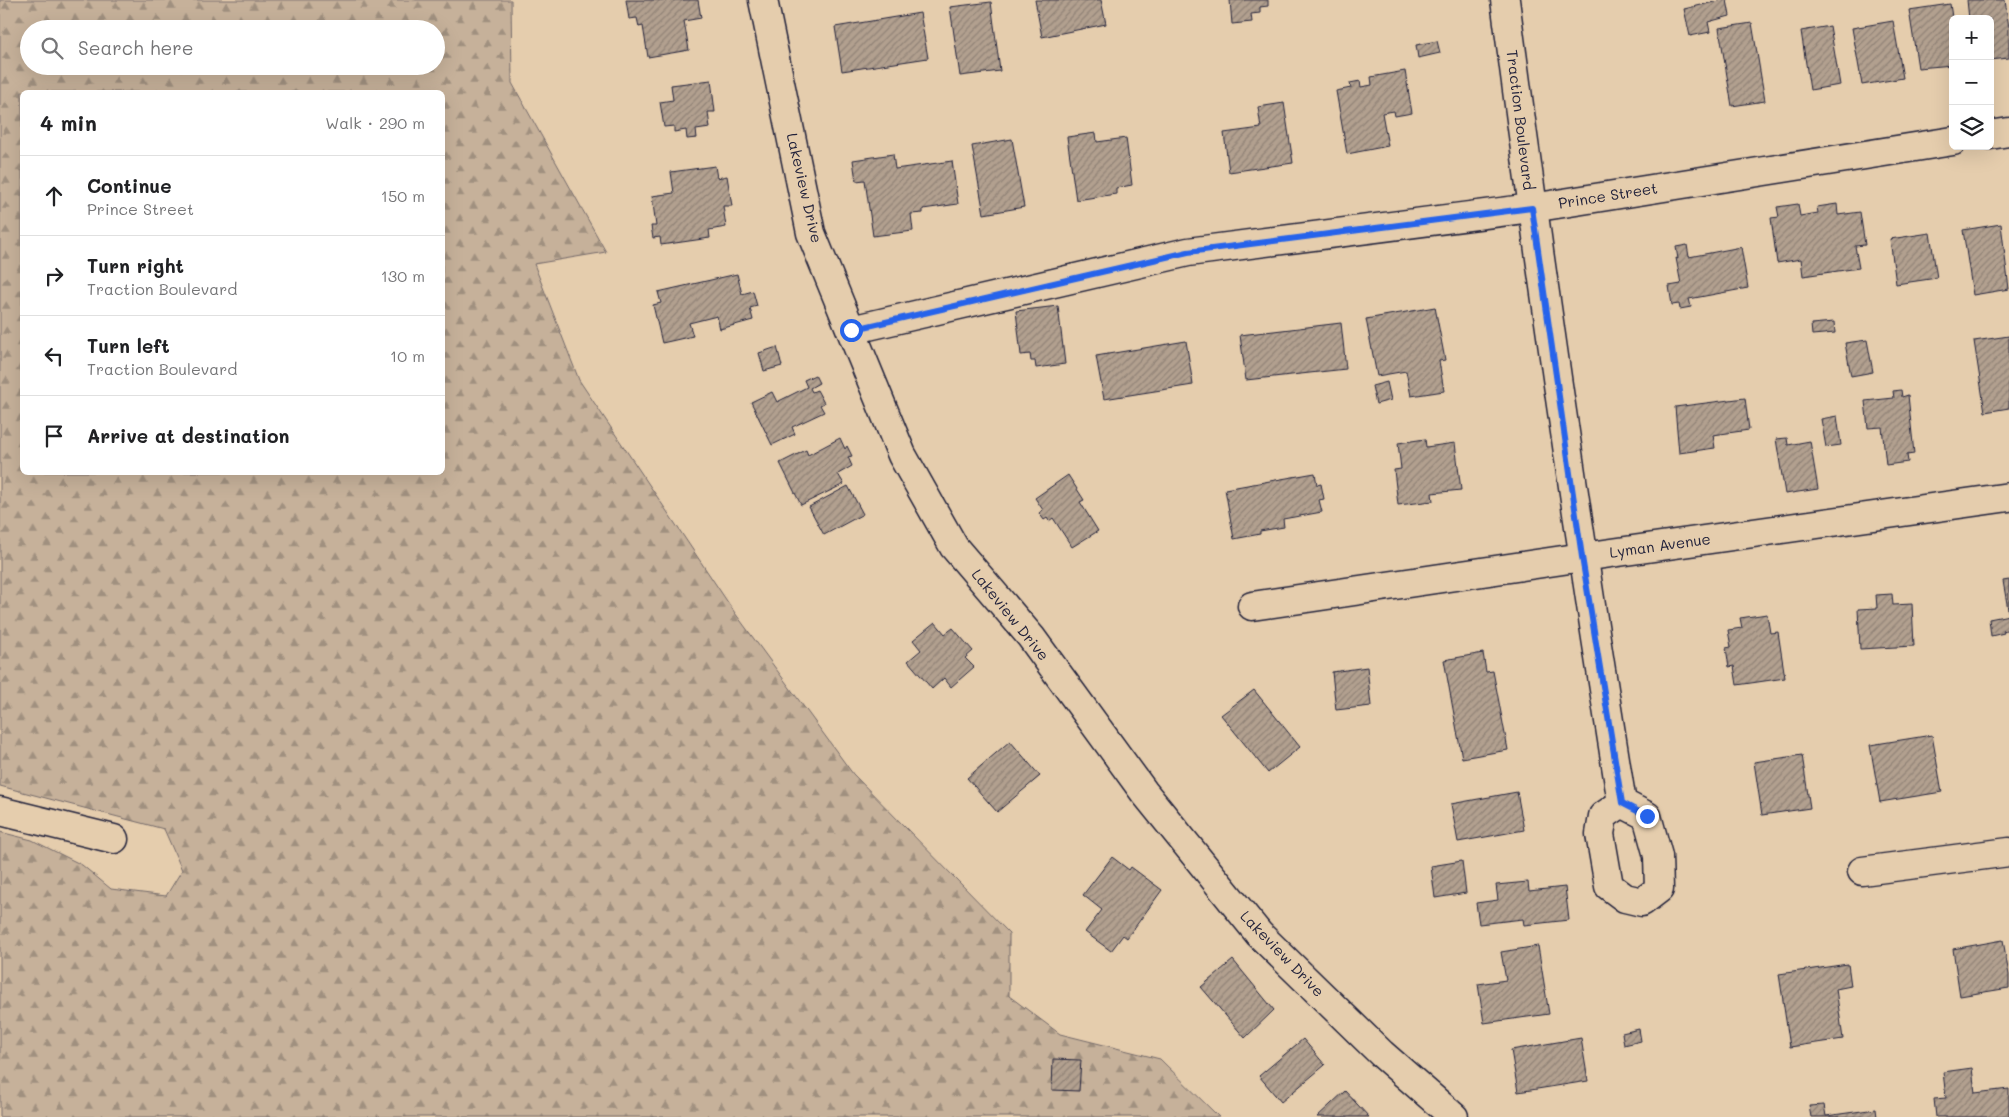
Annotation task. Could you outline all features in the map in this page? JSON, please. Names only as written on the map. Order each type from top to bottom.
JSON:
[{"type":"street","name":"Lakeview Drive","points":[[763,0],[811,233],[902,455],[954,547],[1031,637],[1144,792],[1259,934],[1382,1054],[1454,1117]]},
{"type":"street","name":"Traction Boulevard","points":[[1505,0],[1532,208],[1582,557],[1622,803]]},
{"type":"street","points":[[1994,134],[2009,132]]},
{"type":"street","name":"Prince Street","points":[[851,330],[1188,252],[1532,208],[1949,142]]},
{"type":"street","name":"Lyman Avenue","points":[[1252,606],[2009,496]]},
{"type":"street","points":[[0,811],[114,839]]},
{"type":"street","points":[[1862,870],[2009,852]]},
{"type":"green space","points":[[0,0],[511,0],[512,83],[606,252],[534,264],[579,380],[735,613],[853,774],[1009,933],[1009,996],[1060,1034],[1160,1059],[1219,1117],[0,1117],[0,832],[32,840],[82,865],[111,889],[166,896],[182,870],[164,829],[0,786]]},
{"type":"building","points":[[626,0],[698,0],[701,18],[684,21],[689,50],[648,57],[643,26],[639,27],[637,18],[629,19]]},
{"type":"building","points":[[1035,0],[1101,0],[1106,24],[1042,37]]},
{"type":"building","points":[[1230,0],[1268,0],[1268,6],[1260,7],[1260,13],[1251,14],[1252,22],[1232,24]]},
{"type":"building","points":[[1727,0],[1730,16],[1708,22],[1710,32],[1690,36],[1684,9]]},
{"type":"building","points":[[1967,0],[2005,0],[2009,28],[2009,58],[1994,60],[1994,15],[1969,15]]},
{"type":"building","points":[[991,2],[1000,71],[960,76],[950,7]]},
{"type":"building","points":[[1950,4],[1952,15],[1949,15],[1949,65],[1918,68],[1909,10]]},
{"type":"building","points":[[920,13],[928,58],[842,71],[835,27]]},
{"type":"building","points":[[1893,21],[1903,78],[1862,85],[1852,28]]},
{"type":"building","points":[[1752,23],[1765,101],[1732,106],[1719,28]]},
{"type":"building","points":[[1830,26],[1840,85],[1810,90],[1801,31]]},
{"type":"building","points":[[1437,41],[1440,53],[1418,58],[1416,45]]},
{"type":"building","points":[[1405,71],[1412,113],[1395,116],[1394,111],[1382,113],[1388,146],[1347,154],[1336,91],[1351,88],[1350,83],[1360,81],[1361,87],[1372,85],[1371,77]]},
{"type":"building","points":[[711,80],[715,112],[708,112],[710,128],[696,130],[697,138],[687,139],[686,130],[674,132],[674,126],[664,127],[660,102],[673,100],[671,85]]},
{"type":"building","points":[[1284,103],[1293,163],[1229,172],[1224,133],[1261,128],[1258,107]]},
{"type":"building","points":[[1096,133],[1097,142],[1126,138],[1132,185],[1116,188],[1116,194],[1076,200],[1067,137]]},
{"type":"building","points":[[1012,139],[1024,207],[984,214],[972,146]]},
{"type":"building","points":[[893,154],[895,169],[952,161],[958,204],[923,209],[923,213],[911,214],[913,231],[873,236],[865,180],[856,181],[853,160]]},
{"type":"building","points":[[715,166],[717,178],[727,176],[732,206],[723,206],[726,227],[709,230],[710,238],[661,245],[660,237],[653,238],[651,226],[656,226],[652,196],[674,193],[671,172]]},
{"type":"building","points":[[1798,204],[1800,216],[1818,213],[1817,207],[1837,204],[1838,215],[1860,212],[1865,245],[1855,246],[1859,268],[1803,276],[1801,259],[1777,263],[1771,218],[1779,217],[1777,207]]},
{"type":"building","points":[[2001,224],[2009,289],[1973,295],[1963,230]]},
{"type":"building","points":[[1930,233],[1937,278],[1896,284],[1890,239]]},
{"type":"building","points":[[1687,245],[1689,257],[1741,247],[1748,288],[1689,299],[1691,307],[1680,309],[1679,304],[1672,305],[1669,286],[1681,284],[1676,247]]},
{"type":"building","points":[[737,274],[742,294],[753,291],[757,306],[750,308],[753,320],[720,329],[717,316],[689,323],[693,336],[662,343],[653,305],[661,303],[658,292]]},
{"type":"building","points":[[1058,306],[1065,364],[1036,368],[1035,361],[1031,361],[1030,354],[1021,355],[1016,311]]},
{"type":"building","points":[[1435,307],[1445,360],[1439,361],[1444,391],[1411,396],[1406,371],[1377,376],[1366,319]]},
{"type":"building","points":[[1834,322],[1835,333],[1812,335],[1811,324]]},
{"type":"building","points":[[1341,323],[1346,369],[1246,380],[1240,335]]},
{"type":"building","points":[[2009,336],[2009,408],[1985,412],[1974,341]]},
{"type":"building","points":[[1867,340],[1873,372],[1851,376],[1845,343]]},
{"type":"building","points":[[1186,341],[1193,385],[1104,399],[1096,356]]},
{"type":"building","points":[[777,347],[782,366],[764,371],[759,353]]},
{"type":"building","points":[[815,375],[819,383],[810,388],[812,392],[817,390],[824,403],[820,405],[824,412],[792,427],[795,434],[772,445],[751,402],[772,392],[777,402],[807,387],[804,380]]},
{"type":"building","points":[[1387,382],[1391,400],[1376,404],[1372,386]]},
{"type":"building","points":[[1901,390],[1902,397],[1908,395],[1914,454],[1907,455],[1908,462],[1886,465],[1882,427],[1868,428],[1865,401],[1894,398],[1893,391]]},
{"type":"building","points":[[1745,398],[1749,430],[1713,435],[1715,448],[1679,453],[1675,407]]},
{"type":"building","points":[[1837,416],[1841,445],[1826,447],[1821,419]]},
{"type":"building","points":[[840,438],[845,449],[847,446],[852,456],[848,457],[852,466],[838,474],[844,484],[801,505],[780,463],[806,450],[808,455]]},
{"type":"building","points":[[1787,438],[1788,445],[1810,441],[1818,489],[1785,494],[1776,439]]},
{"type":"building","points":[[1425,439],[1426,447],[1455,443],[1461,490],[1432,493],[1433,501],[1398,505],[1394,470],[1401,469],[1398,443]]},
{"type":"building","points":[[1315,473],[1317,485],[1321,484],[1324,499],[1319,500],[1322,512],[1283,519],[1284,527],[1260,531],[1260,534],[1234,539],[1225,489]]},
{"type":"building","points":[[1068,475],[1084,500],[1080,502],[1098,531],[1072,547],[1053,518],[1049,521],[1047,518],[1044,520],[1039,513],[1043,510],[1035,498]]},
{"type":"building","points":[[848,486],[863,514],[824,535],[809,507]]},
{"type":"building","points":[[2009,580],[2009,615],[2003,581]]},
{"type":"building","points":[[1892,594],[1893,605],[1912,604],[1914,646],[1860,649],[1858,609],[1877,608],[1876,595]]},
{"type":"building","points":[[1767,614],[1770,633],[1778,632],[1785,678],[1737,685],[1734,666],[1729,667],[1726,648],[1731,647],[1728,630],[1742,628],[1740,618]]},
{"type":"building","points":[[2009,615],[2009,629],[2003,631],[2004,633],[1991,636],[1989,619]]},
{"type":"building","points":[[935,622],[945,634],[953,628],[973,651],[965,658],[974,667],[951,687],[944,678],[932,689],[908,661],[921,650],[913,640]]},
{"type":"building","points":[[1483,653],[1486,672],[1493,671],[1508,750],[1462,758],[1444,660]]},
{"type":"building","points":[[1367,667],[1371,706],[1336,710],[1332,672]]},
{"type":"building","points":[[1254,690],[1300,747],[1268,773],[1221,715]]},
{"type":"building","points":[[1932,735],[1942,792],[1880,802],[1870,745]]},
{"type":"building","points":[[1010,741],[1040,776],[997,812],[967,778]]},
{"type":"building","points":[[1802,755],[1810,808],[1762,815],[1754,762]]},
{"type":"building","points":[[1517,792],[1524,830],[1458,842],[1451,804]]},
{"type":"building","points":[[1112,857],[1129,870],[1131,867],[1162,890],[1127,938],[1123,935],[1111,951],[1085,932],[1102,910],[1083,895]]},
{"type":"building","points":[[1462,861],[1466,893],[1435,898],[1431,866]]},
{"type":"building","points":[[1528,882],[1529,891],[1565,887],[1569,920],[1524,925],[1523,919],[1479,924],[1476,903],[1498,900],[1496,885]]},
{"type":"building","points":[[2003,940],[2009,975],[2009,988],[1960,996],[1953,949]]},
{"type":"building","points":[[1538,946],[1549,1014],[1484,1023],[1478,984],[1506,980],[1501,952]]},
{"type":"building","points":[[1233,960],[1274,1010],[1245,1038],[1201,987]]},
{"type":"building","points":[[1848,964],[1851,986],[1836,989],[1843,1039],[1790,1047],[1779,974]]},
{"type":"building","points":[[1639,1029],[1641,1041],[1624,1045],[1622,1033]]},
{"type":"building","points":[[1581,1038],[1588,1081],[1518,1092],[1511,1050]]},
{"type":"building","points":[[1303,1039],[1325,1065],[1281,1102],[1259,1076]]},
{"type":"building","points":[[1053,1059],[1081,1060],[1079,1091],[1052,1090]]},
{"type":"building","points":[[1972,1068],[1975,1093],[2009,1089],[2009,1117],[1936,1117],[1934,1099],[1946,1098],[1943,1072]]},
{"type":"building","points":[[1345,1091],[1369,1117],[1317,1117]]},
{"type":"building","points":[[1824,1105],[1826,1116],[1876,1109],[1877,1117],[1811,1117],[1809,1106]]},
{"type":"route","points":[[851,330],[1188,252],[1532,208],[1582,557],[1622,803],[1647,816]]}]
